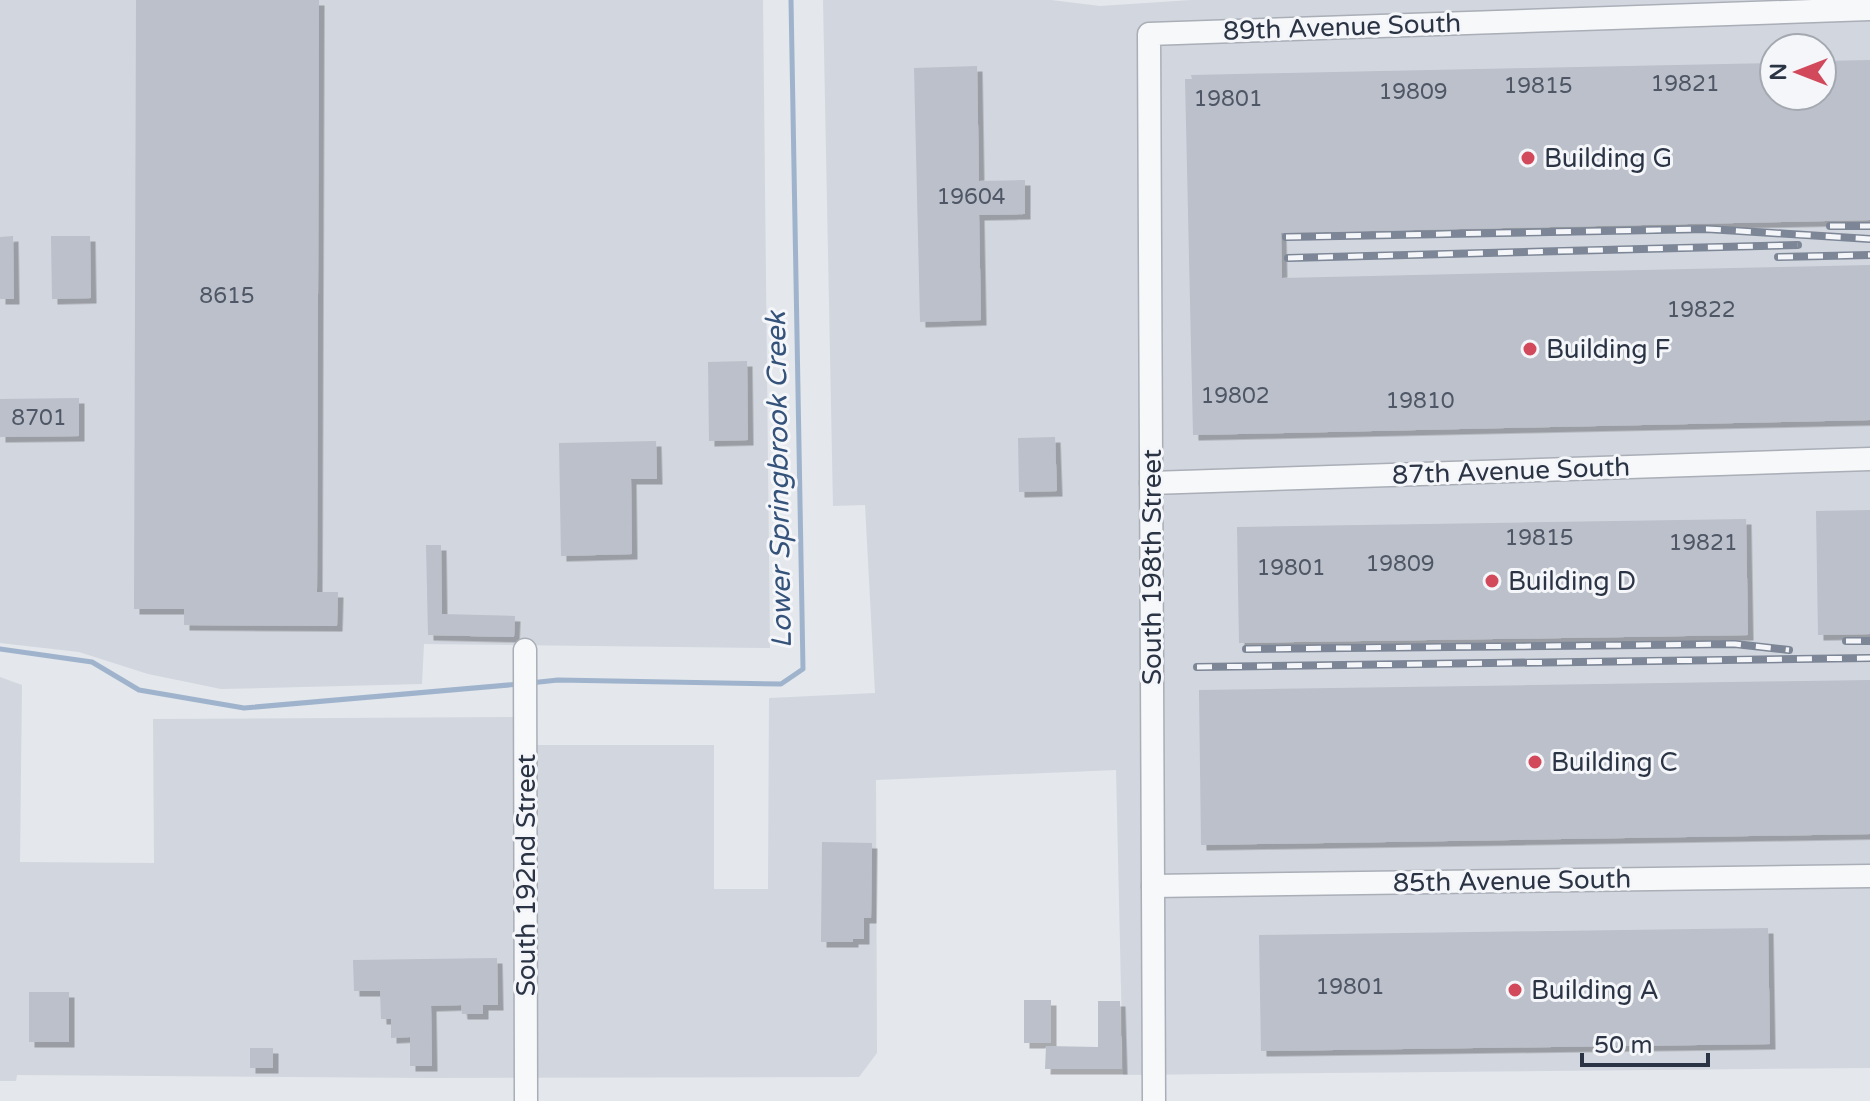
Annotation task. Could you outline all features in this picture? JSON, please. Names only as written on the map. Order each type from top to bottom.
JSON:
[{"type":"street","name":"89th Avenue South","points":[[1149,34],[1870,9]]},
{"type":"street","name":"South 198th Street","points":[[1149,34],[1154,1101]]},
{"type":"street","name":"87th Avenue South","points":[[1151,483],[1870,459]]},
{"type":"street","name":"South 192nd Street","points":[[525,650],[526,1101]]},
{"type":"street","name":"85th Avenue South","points":[[1153,886],[1870,876]]},
{"type":"shaded area","points":[[0,0],[763,0],[770,648],[424,644],[422,684],[221,689],[148,674],[79,652],[0,643]]},
{"type":"shaded area","points":[[823,0],[1051,0],[1100,6],[1191,0],[1870,0],[1870,1068],[1123,1075],[1116,770],[876,780],[877,1053],[859,1077],[17,1075],[16,1081],[0,1081],[0,677],[22,685],[20,862],[154,863],[153,719],[514,717],[514,745],[714,745],[714,889],[768,889],[769,698],[875,693],[865,505],[833,506]]},
{"type":"building","points":[[136,0],[319,0],[317,592],[338,592],[337,626],[184,625],[184,609],[134,609]]},
{"type":"building","points":[[1870,60],[1870,220],[1281,233],[1282,278],[1870,265],[1870,420],[1193,435],[1185,79],[1192,79],[1191,75],[1758,63],[1758,112],[1838,112],[1838,61]]},
{"type":"building","points":[[977,66],[979,181],[1025,180],[1025,214],[979,215],[981,320],[920,322],[914,68]]},
{"type":"building","points":[[13,236],[14,299],[0,299],[0,237]]},
{"type":"building","points":[[51,236],[90,236],[91,298],[52,299]]},
{"type":"building","points":[[747,361],[748,440],[709,441],[708,362]]},
{"type":"building","points":[[79,398],[79,436],[0,437],[0,399]]},
{"type":"building","points":[[1055,437],[1057,491],[1019,492],[1018,438]]},
{"type":"building","points":[[656,441],[657,479],[631,479],[632,554],[561,556],[559,443]]},
{"type":"building","points":[[1870,510],[1870,634],[1818,635],[1816,511]]},
{"type":"building","name":"Building D","points":[[1746,519],[1748,635],[1239,643],[1237,527]]},
{"type":"building","points":[[426,545],[441,545],[442,614],[515,616],[514,637],[428,635]]},
{"type":"building","name":"Building C","points":[[1870,680],[1870,834],[1201,845],[1199,690]]},
{"type":"building","points":[[822,842],[872,843],[871,918],[864,918],[864,939],[821,942]]},
{"type":"building","name":"Building A","points":[[1768,928],[1770,1044],[1261,1051],[1259,935]]},
{"type":"building","points":[[497,958],[498,1005],[483,1005],[483,1014],[462,1014],[461,1005],[431,1006],[432,1066],[410,1066],[410,1037],[391,1038],[391,1019],[381,1019],[380,991],[354,991],[353,960]]},
{"type":"building","points":[[29,992],[69,992],[69,1042],[29,1042]]},
{"type":"building","points":[[1024,1000],[1051,1000],[1051,1043],[1024,1043]]},
{"type":"building","points":[[1098,1001],[1120,1001],[1122,1069],[1045,1069],[1046,1046],[1098,1047]]},
{"type":"building","points":[[250,1048],[273,1048],[273,1068],[250,1068]]},
{"type":"waterway","name":"Lower Springbrook Creek","points":[[530,683],[558,680],[781,684],[803,669],[791,0]]},
{"type":"waterway","name":"Lower Springbrook Creek","points":[[0,649],[92,662],[139,690],[244,708],[520,684]]},
{"type":"railway","points":[[1830,226],[1870,226]]},
{"type":"railway","points":[[1286,237],[1707,229],[1870,239]]},
{"type":"railway","points":[[1288,258],[1798,245]]},
{"type":"railway","points":[[1778,257],[1870,255]]},
{"type":"railway","points":[[1846,641],[1870,641]]},
{"type":"railway","points":[[1246,649],[1735,644],[1789,650]]},
{"type":"railway","points":[[1197,667],[1870,658]]},
{"type":"place","name":"Building G","points":[[1528,158]]},
{"type":"place","name":"Building F","points":[[1530,349]]},
{"type":"place","name":"Building D","points":[[1492,581]]},
{"type":"place","name":"Building C","points":[[1535,762]]},
{"type":"place","name":"Building A","points":[[1515,990]]}]
